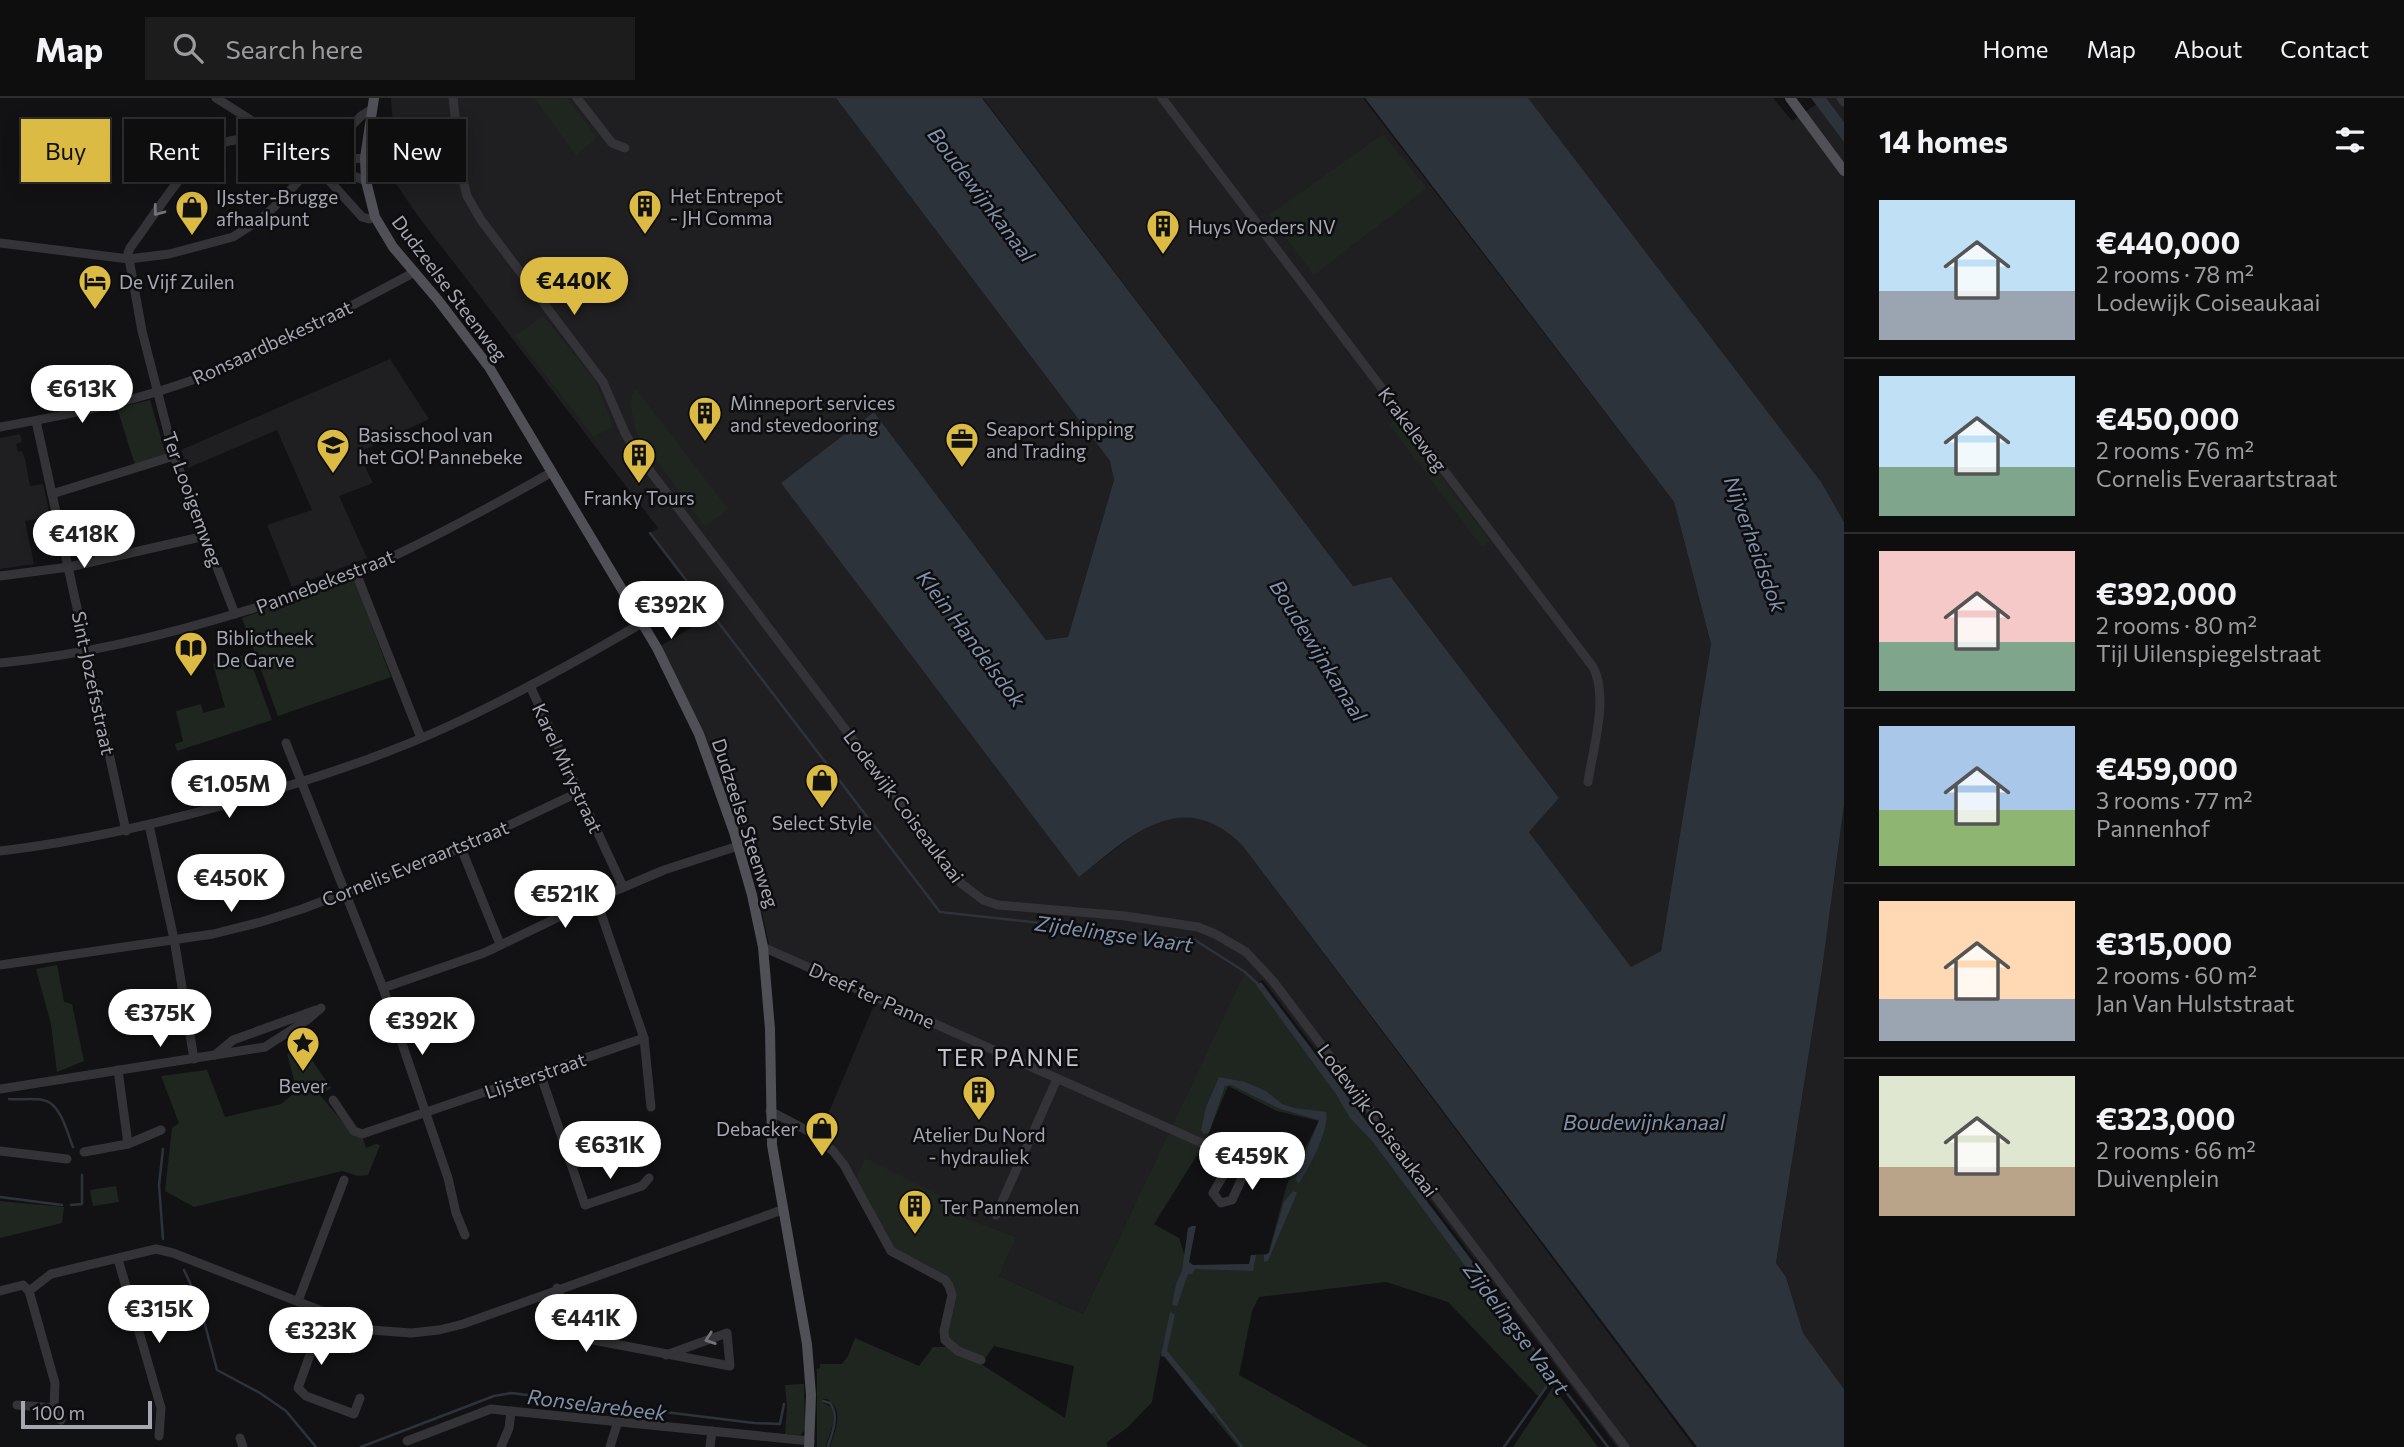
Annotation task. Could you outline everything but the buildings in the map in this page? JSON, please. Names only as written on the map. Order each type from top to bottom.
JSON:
[{"type":"main road","points":[[1790,98],[1844,171]]},
{"type":"main road","name":"Dudzeelse Steenweg","points":[[373,103],[365,158],[366,181],[375,217],[393,247],[489,367],[657,648],[699,734],[738,846],[763,947],[770,1029],[772,1145],[807,1344],[811,1395],[810,1444]]},
{"type":"street","points":[[216,98],[248,119]]},
{"type":"street","name":"Lodewijk Coiseaukaai","points":[[453,98],[464,186],[481,220],[603,382],[635,451],[962,884],[984,900],[998,905],[1125,916],[1198,928],[1246,953],[1273,981],[1625,1447]]},
{"type":"street","points":[[578,98],[612,143],[625,148]]},
{"type":"street","name":"Krakeleweg","points":[[1162,98],[1593,667],[1599,679],[1601,694],[1588,782]]},
{"type":"street","points":[[354,123],[373,103]]},
{"type":"street","points":[[128,259],[130,248],[183,176],[206,151],[225,142],[238,140]]},
{"type":"street","points":[[354,159],[365,158]]},
{"type":"street","points":[[354,176],[366,181]]},
{"type":"street","points":[[0,243],[128,259],[182,252],[233,237],[261,219],[299,182]]},
{"type":"street","name":"Dudzeelse Steenweg","points":[[331,182],[362,217],[375,217]]},
{"type":"street","name":"Ter Looigemweg","points":[[128,259],[174,456],[235,614]]},
{"type":"street","name":"Ronsaardbekestraat","points":[[0,427],[157,392],[229,366],[320,323],[415,272]]},
{"type":"street","name":"Sint-Jozefsstraat","points":[[36,421],[126,831]]},
{"type":"street","points":[[52,494],[174,456]]},
{"type":"street","name":"Pannebekestraat","points":[[0,663],[87,652],[183,630],[356,573],[488,508],[552,472]]},
{"type":"street","points":[[0,576],[69,567],[205,536]]},
{"type":"street","points":[[356,573],[421,738]]},
{"type":"street","points":[[0,851],[76,841],[201,813],[349,766],[421,738],[530,686],[642,623]]},
{"type":"street","name":"Karel Mirystraat","points":[[530,686],[623,887]]},
{"type":"street","points":[[286,743],[383,988],[465,1235]]},
{"type":"street","name":"Cornelis Everaartstraat","points":[[0,965],[213,934],[261,922],[461,848],[579,792]]},
{"type":"street","points":[[149,825],[174,939],[194,1059]]},
{"type":"street","points":[[383,988],[484,953],[596,899],[664,870],[738,846]]},
{"type":"street","points":[[461,848],[500,944]]},
{"type":"street","points":[[596,899],[644,1038],[651,1107]]},
{"type":"street","name":"Dreef ter Panne","points":[[763,947],[1204,1144],[1237,1152]]},
{"type":"street","points":[[0,1089],[194,1059],[265,1047],[321,1008],[233,1040],[215,1055]]},
{"type":"street","name":"Lijsterstraat","points":[[333,1100],[354,1131],[362,1133],[644,1038]]},
{"type":"street","points":[[118,1070],[128,1144]]},
{"type":"street","points":[[540,1073],[585,1205],[642,1186],[649,1178]]},
{"type":"street","points":[[996,1215],[1058,1079]]},
{"type":"street","points":[[770,1111],[810,1132],[833,1151],[844,1165],[891,1251],[944,1280],[952,1295],[944,1331],[945,1340],[958,1351],[981,1360]]},
{"type":"street","points":[[84,1152],[128,1144],[161,1130]]},
{"type":"street","points":[[0,1151],[67,1159]]},
{"type":"street","points":[[1237,1152],[1245,1155],[1249,1163],[1232,1200],[1221,1203],[1213,1193],[1237,1152]]},
{"type":"street","points":[[298,1301],[344,1180]]},
{"type":"street","points":[[29,1291],[51,1273],[156,1249],[371,1330],[411,1333],[463,1324],[782,1210]]},
{"type":"street","points":[[118,1259],[161,1408],[159,1436]]},
{"type":"street","points":[[0,1291],[23,1285],[29,1291],[55,1384],[54,1408],[61,1420]]},
{"type":"street","points":[[558,1289],[573,1331],[583,1338],[666,1355],[730,1366],[727,1333],[666,1355]]},
{"type":"street","points":[[325,1313],[298,1388],[306,1396],[354,1414],[360,1398]]},
{"type":"street","points":[[18,1405],[54,1408]]},
{"type":"street","points":[[413,1442],[491,1409],[712,1431],[810,1444]]},
{"type":"street","points":[[502,1447],[509,1428],[511,1411]]},
{"type":"street","points":[[610,1447],[618,1422]]},
{"type":"street","points":[[710,1447],[712,1431]]},
{"type":"shaded area","points":[[391,98],[836,98],[1110,461],[1113,470],[1114,480],[1068,637],[1046,640],[875,413],[1079,876],[1131,837],[1152,824],[1173,817],[1191,816],[1210,821],[1227,831],[1242,845],[1694,1447],[1617,1447],[1263,980],[1257,983],[1245,973],[1083,1314],[999,1276],[1015,1237],[961,1217],[865,1159],[854,1182],[818,1138],[877,998],[770,949],[751,859],[738,846],[720,788],[657,648],[713,615],[650,533],[658,528],[395,182],[466,182],[466,119],[392,119]]},
{"type":"shaded area","points":[[534,98],[567,98],[597,138],[576,155]]},
{"type":"shaded area","points":[[983,98],[1363,98],[1674,502],[1711,644],[1661,951],[1631,967],[1529,832],[1559,798],[1392,578],[1353,586]]},
{"type":"shaded area","points":[[1527,98],[1773,98],[1792,121],[1825,98],[1844,98],[1844,522]]},
{"type":"shaded area","points":[[1383,134],[1427,188],[1314,275],[1269,215]]},
{"type":"shaded area","points":[[543,316],[595,380],[613,427],[594,437],[515,336]]},
{"type":"shaded area","name":"Basisschool van het GO! Pannebeke","points":[[390,359],[429,419],[358,453],[373,483],[339,496],[367,558],[292,587],[267,525],[312,510],[277,430],[188,468],[181,450]]},
{"type":"shaded area","points":[[635,388],[728,509],[705,527],[636,432],[630,403]]},
{"type":"shaded area","points":[[150,400],[166,455],[135,465],[117,408]]},
{"type":"shaded area","points":[[1397,419],[1490,541],[1482,547],[1389,424]]},
{"type":"shaded area","points":[[20,434],[22,442],[16,444],[18,452],[22,451],[25,459],[30,486],[43,484],[50,516],[25,521],[34,564],[0,569],[0,438]]},
{"type":"shaded area","points":[[354,579],[391,677],[278,716],[242,618]]},
{"type":"shaded area","points":[[248,654],[272,720],[177,751],[175,744],[183,741],[176,711],[201,704],[203,713],[225,707],[213,664]]},
{"type":"shaded area","points":[[1844,805],[1844,1389],[1803,1333],[1786,1277],[1776,1264],[1822,970]]},
{"type":"shaded area","points":[[57,965],[64,1002],[72,1004],[84,1061],[57,1072],[51,1024],[36,969]]},
{"type":"shaded area","points":[[1245,972],[1257,983],[1554,1376],[1539,1397],[1448,1302],[1386,1282],[1259,1297],[1252,1311],[1239,1375],[1369,1447],[1238,1447],[1161,1353],[1152,1402],[1128,1427],[1106,1443],[1108,1447],[830,1447],[837,1415],[833,1404],[823,1399],[823,1403],[832,1407],[834,1420],[826,1447],[817,1447],[817,1369],[820,1364],[842,1364],[855,1338],[919,1366],[933,1347],[950,1347],[945,1340],[949,1286],[898,1256],[854,1182],[865,1158],[961,1206],[962,1217],[1016,1237],[999,1276],[1083,1314]],"holes":[[[1228,1086],[1277,1111],[1319,1121],[1287,1184],[1268,1254],[1251,1255],[1249,1264],[1188,1266],[1179,1238],[1154,1224],[1204,1144]],[[994,1346],[1074,1366],[1065,1418],[981,1364]]]},
{"type":"shaded area","points":[[306,1051],[331,1088],[320,1095],[351,1132],[363,1139],[366,1148],[380,1145],[368,1175],[358,1176],[342,1171],[194,1207],[165,1191],[172,1128],[179,1123],[161,1076],[207,1070],[225,1117],[281,1104],[297,1091],[287,1054]]},
{"type":"shaded area","points":[[116,1186],[119,1202],[93,1206],[90,1190]]},
{"type":"shaded area","points":[[0,1201],[64,1207],[62,1223],[0,1238]]},
{"type":"shaded area","points":[[804,1384],[805,1429],[801,1435],[785,1434],[785,1385]]},
{"type":"shaded area","points":[[1553,1387],[1598,1447],[1513,1447]]},
{"type":"water","name":"Boudewijnkanaal","points":[[836,98],[982,98],[1353,586],[1391,577],[1559,798],[1529,832],[1631,967],[1661,951],[1711,644],[1674,502],[1365,98],[1528,98],[1821,482],[1844,522],[1844,805],[1822,970],[1776,1263],[1786,1277],[1803,1333],[1844,1389],[1844,1447],[1697,1447],[1242,845],[1220,827],[1198,819],[1177,818],[1157,823],[1137,833],[1079,877],[781,483],[874,412],[1046,640],[1068,637],[1114,480],[1110,461]]},
{"type":"water","points":[[1811,98],[1826,98],[1844,122],[1844,142]]},
{"type":"water","points":[[1261,982],[1479,1270],[1472,1275],[1373,1142],[1350,1118],[1336,1094],[1256,985]]},
{"type":"water","points":[[1219,1077],[1245,1082],[1294,1108],[1326,1112],[1322,1138],[1299,1183],[1295,1180],[1319,1120],[1280,1109],[1231,1085],[1225,1086],[1209,1133],[1204,1134],[1201,1130],[1206,1107]]},
{"type":"water","points":[[1293,1191],[1297,1193],[1268,1261],[1264,1262],[1264,1255],[1269,1253],[1284,1202]]},
{"type":"water","points":[[1196,1226],[1189,1262],[1193,1265],[1249,1264],[1251,1255],[1256,1255],[1253,1271],[1195,1269],[1192,1274],[1188,1274],[1177,1306],[1172,1305],[1182,1271],[1188,1228]]},
{"type":"water","points":[[1170,1312],[1175,1314],[1167,1351],[1216,1410],[1211,1414],[1165,1357],[1161,1356]]},
{"type":"waterway","name":"Zijdelingse Vaart","points":[[650,533],[940,912],[1195,940],[1245,972],[1259,985]]},
{"type":"waterway","points":[[9,1099],[39,1099],[49,1102],[59,1112],[73,1147]]},
{"type":"waterway","points":[[163,1149],[159,1185],[163,1239]]},
{"type":"waterway","points":[[71,1205],[82,1204],[82,1175]]},
{"type":"waterway","points":[[0,1197],[62,1205]]},
{"type":"waterway","points":[[184,1270],[199,1302],[217,1370],[260,1393],[286,1411],[316,1447]]},
{"type":"waterway","name":"Zijdelingse Vaart","points":[[1473,1270],[1608,1447]]},
{"type":"waterway","name":"Ronselarebeek","points":[[1504,1447],[1554,1376]]},
{"type":"waterway","name":"Ronselarebeek","points":[[361,1447],[494,1396],[511,1393],[754,1423],[780,1424],[784,1404]]},
{"type":"waterway","name":"Ronselarebeek","points":[[823,1401],[830,1403],[834,1414],[828,1447]]},
{"type":"waterway","points":[[1214,1411],[1242,1447]]},
{"type":"place","name":"Het Entrepot - JH Comma","points":[[645,236]]},
{"type":"place","name":"IJsster-Brugge afhaalpunt","points":[[192,237]]},
{"type":"place","name":"Huys Voeders NV","points":[[1163,256]]},
{"type":"place","name":"De Vijf Zuilen","points":[[95,311]]},
{"type":"place","name":"Minneport services and stevedooring","points":[[705,443]]},
{"type":"place","name":"Seaport Shipping and Trading","points":[[962,469]]},
{"type":"place","name":"Basisschool van het GO! Pannebeke","points":[[333,475]]},
{"type":"place","name":"Franky Tours","points":[[639,485]]},
{"type":"place","name":"Bibliotheek De Garve","points":[[191,678]]},
{"type":"place","name":"Select Style","points":[[822,810]]},
{"type":"place","name":"Bever","points":[[303,1073]]},
{"type":"place","name":"Atelier Du Nord - hydrauliek","points":[[979,1122]]},
{"type":"place","name":"Debacker","points":[[822,1158]]},
{"type":"place","name":"Ter Pannemolen","points":[[915,1236]]},
{"type":"district","name":"TER PANNE","points":[[1009,1057]]},
{"type":"water label","name":"Nijverheidsdok","points":[[1756,544]]},
{"type":"water label","name":"Klein Handelsdok","points":[[972,638]]}]
